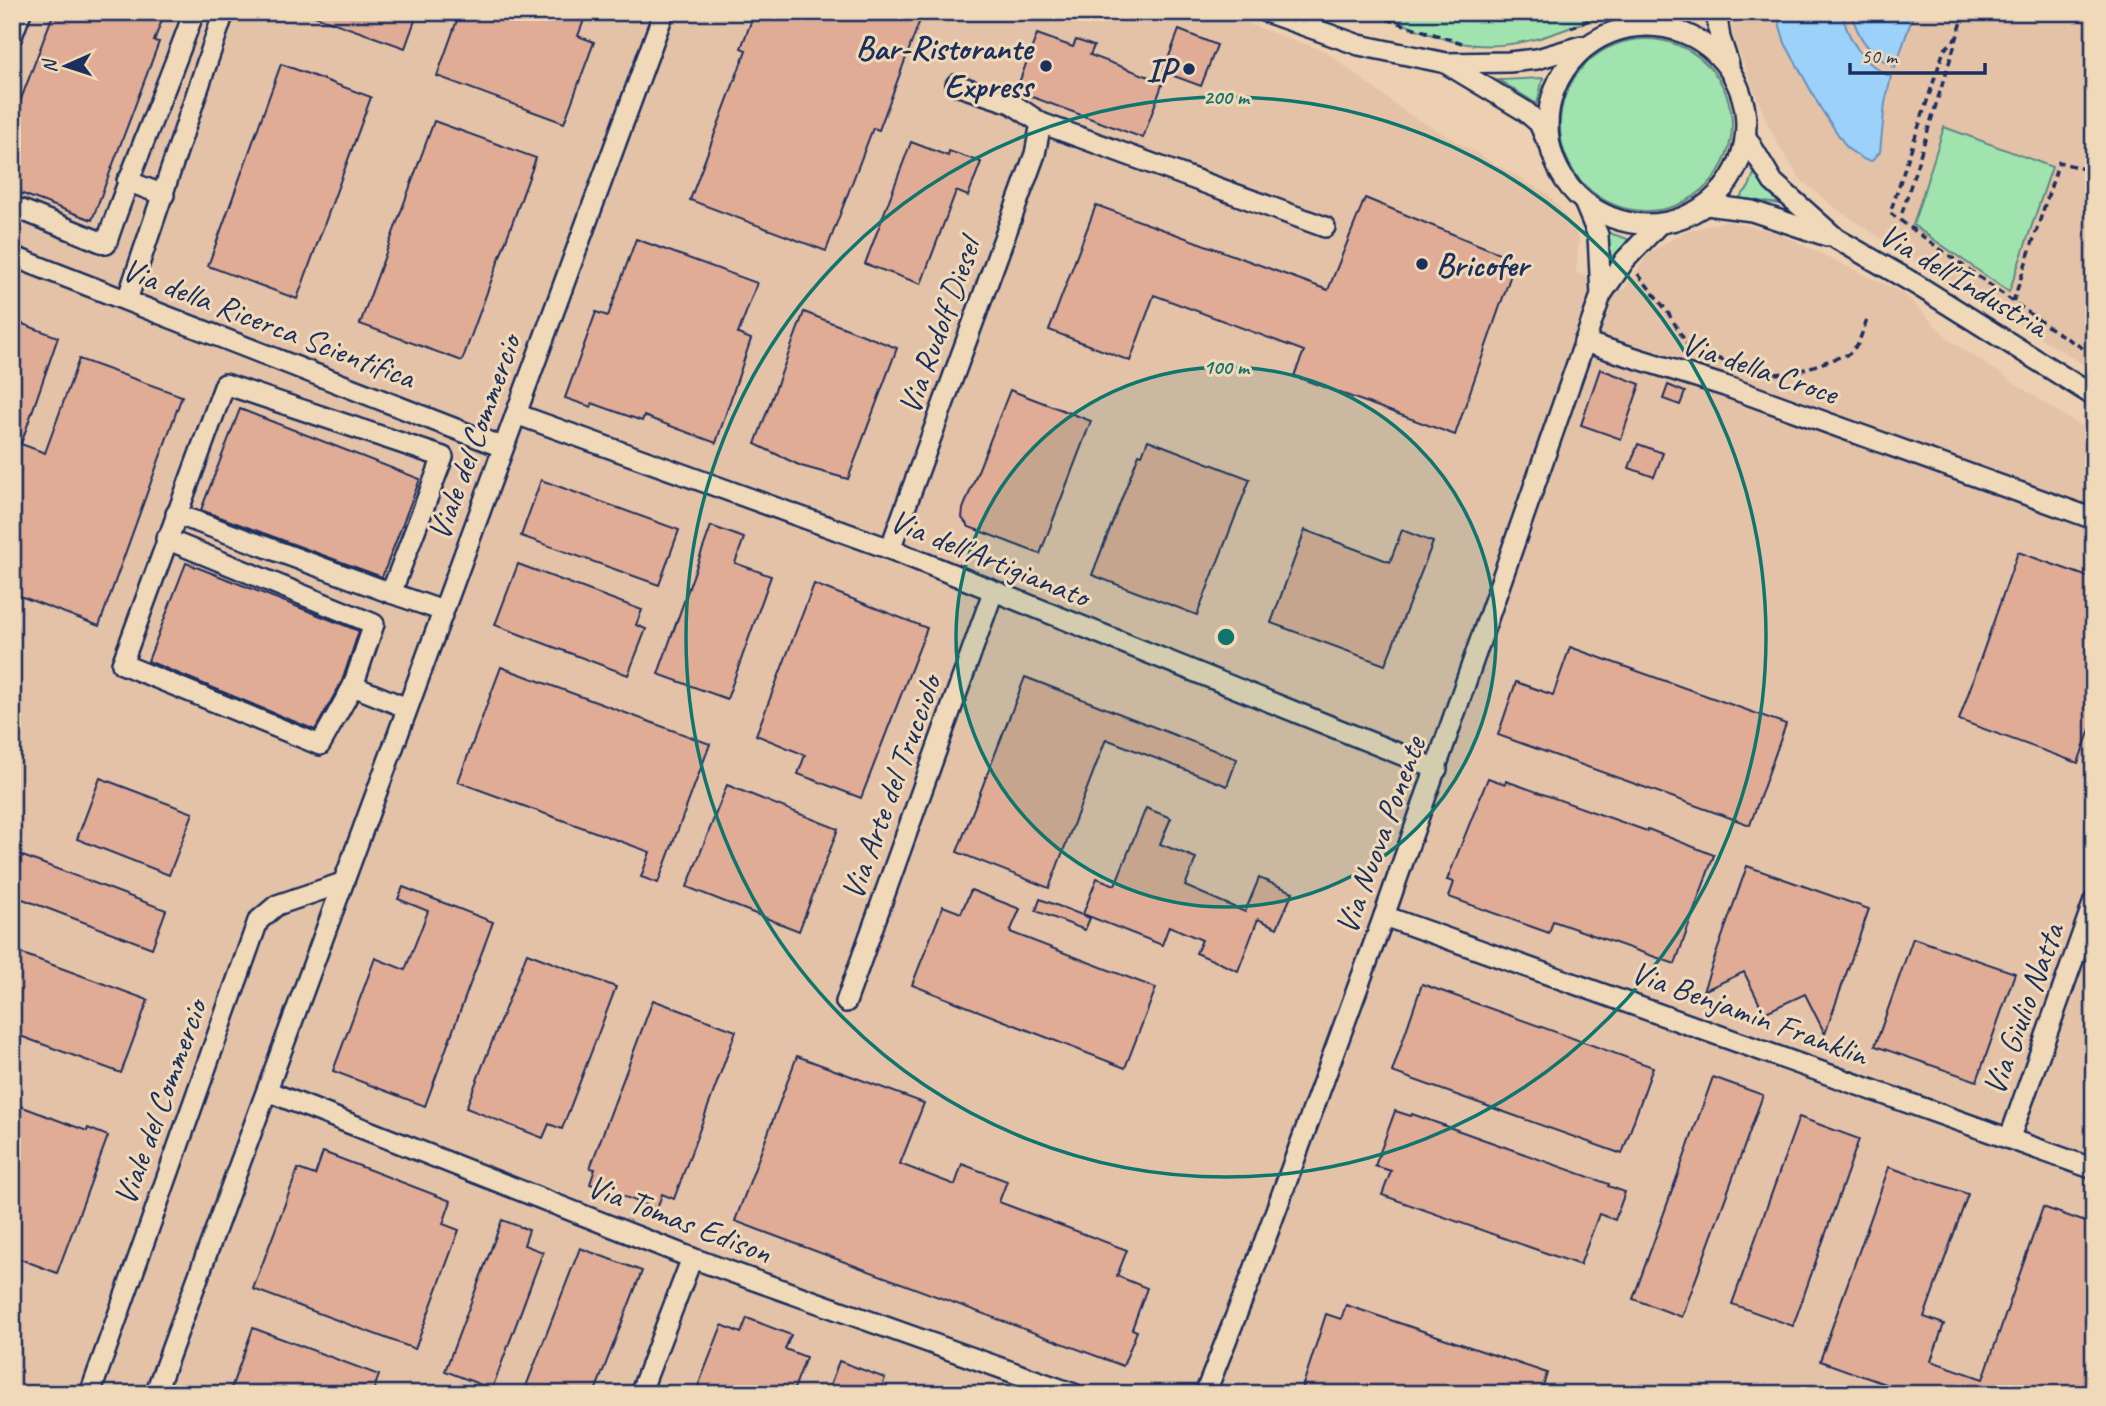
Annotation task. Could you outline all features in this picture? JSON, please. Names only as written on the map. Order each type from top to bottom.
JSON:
[{"type":"street","points":[[12,36],[21,12]]},
{"type":"street","points":[[12,206],[106,244],[127,181],[194,12]]},
{"type":"street","points":[[127,300],[224,12]]},
{"type":"street","name":"Viale del Commercio","points":[[155,1394],[664,12]]},
{"type":"street","points":[[1266,12],[1359,45],[1446,63],[1537,60],[1565,53],[1616,30],[1642,26],[1669,28],[1693,37],[1709,47],[1732,73]]},
{"type":"street","points":[[1642,26],[1659,12]]},
{"type":"street","points":[[1446,63],[1525,111],[1539,123],[1556,167],[1585,204],[1620,222],[1660,225],[1676,221],[1707,205],[1733,175],[1742,156],[1746,137],[1744,104],[1720,38],[1716,12]]},
{"type":"street","points":[[1549,145],[1548,115],[1555,87],[1570,61],[1592,42]]},
{"type":"street","points":[[172,72],[200,82]]},
{"type":"street","points":[[956,85],[1011,103],[1041,123],[1325,227]]},
{"type":"street","name":"Via Rudolf Diesel","points":[[890,549],[1035,154],[1041,123]]},
{"type":"street","name":"Via dell'Industria","points":[[1746,137],[1773,182],[1837,239]]},
{"type":"street","points":[[127,181],[164,195]]},
{"type":"street","name":"Via Nuova Ponente","points":[[1585,204],[1598,235],[1601,295]]},
{"type":"street","name":"Via dell'Industria","points":[[1707,205],[1752,211],[1837,239],[1917,285],[2094,396]]},
{"type":"street","name":"Via Nuova Ponente","points":[[1205,1394],[1254,1270],[1437,769],[1601,295],[1625,260],[1660,225]]},
{"type":"street","name":"Via della Ricerca Scientifica","points":[[12,256],[502,447]]},
{"type":"street","name":"Via della Croce","points":[[1584,342],[1725,386],[2094,519]]},
{"type":"street","points":[[166,539],[374,624],[353,686],[320,745],[122,664],[166,539],[225,384],[443,457],[391,593]]},
{"type":"street","name":"Via dell'Artigianato","points":[[516,414],[890,549],[1437,769]]},
{"type":"street","points":[[176,514],[443,611]]},
{"type":"street","name":"Via Arte del Trucciolo","points":[[846,1002],[993,592]]},
{"type":"street","points":[[353,686],[407,708]]},
{"type":"street","name":"Viale del Commercio","points":[[90,1394],[258,921],[277,905],[342,883]]},
{"type":"street","name":"Via Giulio Natta","points":[[2010,1137],[2094,901]]},
{"type":"street","name":"Via Benjamin Franklin","points":[[1384,916],[2094,1169]]},
{"type":"street","name":"Via Tomas Edison","points":[[267,1091],[692,1258],[1074,1394]]},
{"type":"street","points":[[640,1394],[692,1258]]},
{"type":"path","points":[[1364,12],[1468,44]]},
{"type":"path","points":[[1560,33],[1608,12]]},
{"type":"path","points":[[1902,214],[1965,12]]},
{"type":"path","points":[[1958,36],[1944,50],[1890,213],[2013,302],[2094,355]]},
{"type":"path","points":[[2013,302],[2059,162],[2094,172]]},
{"type":"path","points":[[1625,260],[1655,294],[1688,346],[1741,368],[1774,374],[1796,372],[1849,354],[1858,344],[1868,317]]},
{"type":"shaded area","points":[[12,12],[1214,12],[1325,51],[1405,112],[1549,195],[1570,222],[1579,239],[1576,273],[1624,290],[1649,253],[1684,232],[1726,221],[1776,232],[1905,294],[1949,340],[2094,435],[2094,1394],[12,1394]]},
{"type":"shaded area","points":[[1730,12],[2094,12],[2094,371],[1935,274],[1838,210],[1802,181],[1780,148],[1766,120],[1734,39]]},
{"type":"green space","points":[[1374,12],[1608,12],[1534,39],[1476,45],[1425,33]]},
{"type":"green space","points":[[1646,39],[1679,46],[1707,64],[1725,92],[1732,125],[1725,158],[1707,186],[1679,204],[1646,211],[1613,204],[1585,186],[1567,158],[1560,125],[1567,92],[1585,64],[1613,46]]},
{"type":"green space","points":[[1543,78],[1537,104],[1499,80]]},
{"type":"green space","points":[[1944,127],[2052,167],[2009,292],[1913,225]]},
{"type":"green space","points":[[1754,173],[1779,204],[1739,198],[1749,187]]},
{"type":"green space","points":[[1606,232],[1628,239],[1616,257],[1607,254]]},
{"type":"water","points":[[1776,12],[1842,12],[1848,32],[1865,59],[1891,77],[1885,103],[1880,152],[1872,161],[1865,160],[1848,149],[1821,109],[1785,43]]},
{"type":"water","points":[[1851,12],[1895,12],[1912,18],[1895,68],[1866,45]]},
{"type":"building","points":[[54,12],[165,12],[154,41],[159,42],[92,220],[12,190],[12,123]]},
{"type":"building","points":[[418,12],[405,48],[309,14]]},
{"type":"building","points":[[460,12],[512,12],[523,16],[525,12],[587,12],[578,36],[594,42],[564,123],[437,76]]},
{"type":"building","points":[[755,12],[923,12],[879,130],[873,128],[826,251],[690,200],[746,50],[741,48]]},
{"type":"building","points":[[1179,30],[1217,45],[1201,86],[1163,72]]},
{"type":"building","points":[[1037,34],[1073,47],[1076,40],[1094,46],[1090,55],[1163,82],[1143,138],[1016,91]]},
{"type":"building","points":[[281,64],[371,97],[297,299],[208,266]]},
{"type":"building","points":[[434,121],[536,158],[462,361],[360,324]]},
{"type":"building","points":[[911,142],[948,156],[949,151],[981,162],[968,196],[956,191],[921,284],[865,264]]},
{"type":"building","points":[[1365,198],[1516,260],[1455,435],[1294,376],[1304,351],[1154,295],[1130,361],[1049,330],[1096,205],[1328,290]]},
{"type":"building","points":[[636,239],[757,283],[738,334],[751,339],[716,443],[644,416],[642,421],[592,403],[591,407],[565,398],[596,312],[608,316]]},
{"type":"building","points":[[804,312],[897,348],[848,479],[801,466],[755,444]]},
{"type":"building","points":[[12,320],[58,337],[21,444],[45,453],[79,359],[182,396],[99,626],[12,593],[12,541],[20,521],[12,520]]},
{"type":"building","points":[[1600,369],[1640,384],[1621,439],[1581,425]]},
{"type":"building","points":[[1668,385],[1685,392],[1680,405],[1663,399]]},
{"type":"building","points":[[1010,390],[1091,421],[1040,554],[969,527],[962,518],[963,509]]},
{"type":"building","points":[[240,409],[420,479],[382,577],[201,510]]},
{"type":"building","points":[[1148,440],[1250,479],[1197,615],[1092,575],[1139,454],[1142,455]]},
{"type":"building","points":[[1638,444],[1663,453],[1654,477],[1629,468]]},
{"type":"building","points":[[541,480],[679,530],[659,585],[521,536]]},
{"type":"building","points":[[711,526],[744,538],[735,563],[771,576],[727,699],[658,674]]},
{"type":"building","points":[[1305,530],[1390,562],[1402,530],[1433,542],[1385,665],[1271,623]]},
{"type":"building","points":[[2018,552],[2094,579],[2094,718],[2078,763],[1959,720]]},
{"type":"building","points":[[186,563],[359,631],[342,681],[315,730],[148,661]]},
{"type":"building","points":[[518,564],[642,610],[636,625],[646,629],[628,675],[495,625]]},
{"type":"building","points":[[814,584],[927,628],[861,798],[798,774],[805,755],[756,735]]},
{"type":"building","points":[[1570,647],[1786,724],[1750,825],[1498,735],[1516,682],[1553,695]]},
{"type":"building","points":[[501,667],[710,744],[658,883],[641,877],[650,852],[458,782]]},
{"type":"building","points":[[1025,677],[1237,759],[1227,786],[1106,739],[1049,888],[957,852]]},
{"type":"building","points":[[100,778],[193,813],[169,875],[77,839]]},
{"type":"building","points":[[1488,778],[1505,784],[1506,781],[1647,831],[1648,829],[1714,855],[1675,964],[1553,921],[1549,933],[1449,897],[1454,882],[1447,880]]},
{"type":"building","points":[[727,785],[838,829],[799,931],[687,887]]},
{"type":"building","points":[[1146,808],[1171,818],[1160,844],[1196,858],[1185,886],[1245,912],[1259,878],[1293,892],[1277,928],[1258,919],[1238,971],[1196,953],[1202,940],[1169,926],[1162,945],[1083,914],[1097,878],[1115,885]]},
{"type":"building","points":[[12,852],[166,910],[152,948],[12,895]]},
{"type":"building","points":[[1747,866],[1869,909],[1825,1034],[1805,994],[1764,1013],[1744,972],[1703,991]]},
{"type":"building","points":[[403,887],[493,922],[425,1106],[333,1071],[375,958],[405,970],[428,911],[398,899]]},
{"type":"building","points":[[971,890],[1020,909],[1010,932],[1156,988],[1125,1068],[912,985],[943,906],[961,913]]},
{"type":"building","points":[[1040,899],[1090,918],[1085,930],[1036,911]]},
{"type":"building","points":[[1913,938],[2015,973],[1977,1081],[1875,1046]]},
{"type":"building","points":[[12,950],[148,1000],[121,1073],[12,1033]]},
{"type":"building","points":[[527,953],[616,987],[562,1129],[549,1124],[543,1138],[466,1108]]},
{"type":"building","points":[[1422,984],[1653,1067],[1622,1154],[1392,1072]]},
{"type":"building","points":[[653,1000],[736,1031],[674,1199],[662,1194],[657,1209],[590,1184],[595,1169],[590,1168]]},
{"type":"building","points":[[797,1056],[924,1103],[900,1164],[955,1185],[962,1164],[1007,1181],[999,1202],[1127,1250],[1117,1276],[1147,1288],[1132,1329],[1137,1331],[1123,1366],[735,1221]]},
{"type":"building","points":[[1713,1077],[1763,1095],[1682,1317],[1633,1299]]},
{"type":"building","points":[[12,1103],[108,1136],[57,1273],[12,1256]]},
{"type":"building","points":[[1395,1111],[1411,1116],[1412,1114],[1609,1184],[1608,1186],[1625,1192],[1615,1220],[1599,1214],[1580,1265],[1382,1195],[1391,1171],[1375,1166]]},
{"type":"building","points":[[1799,1117],[1859,1139],[1793,1326],[1732,1304]]},
{"type":"building","points":[[323,1152],[451,1201],[443,1224],[459,1230],[415,1349],[253,1289],[298,1169],[315,1175]]},
{"type":"building","points":[[1889,1167],[1968,1194],[1924,1317],[1944,1324],[1931,1361],[1983,1379],[2043,1207],[2094,1225],[2094,1394],[1913,1394],[1820,1361]]},
{"type":"building","points":[[502,1220],[529,1230],[524,1245],[543,1252],[492,1389],[445,1371]]},
{"type":"building","points":[[580,1248],[642,1271],[594,1394],[523,1394]]},
{"type":"building","points":[[1346,1305],[1547,1373],[1541,1394],[1300,1394],[1326,1314],[1341,1319]]},
{"type":"building","points":[[747,1318],[791,1335],[785,1349],[806,1357],[792,1394],[695,1394],[722,1325],[741,1333]]},
{"type":"building","points":[[253,1328],[379,1375],[372,1394],[238,1394],[230,1391]]},
{"type":"building","points":[[839,1361],[885,1378],[879,1394],[827,1394]]},
{"type":"place","name":"Bar-Ristorante Express","points":[[1046,66]]},
{"type":"place","name":"IP","points":[[1189,69]]},
{"type":"place","name":"Bricofer","points":[[1422,264]]}]
